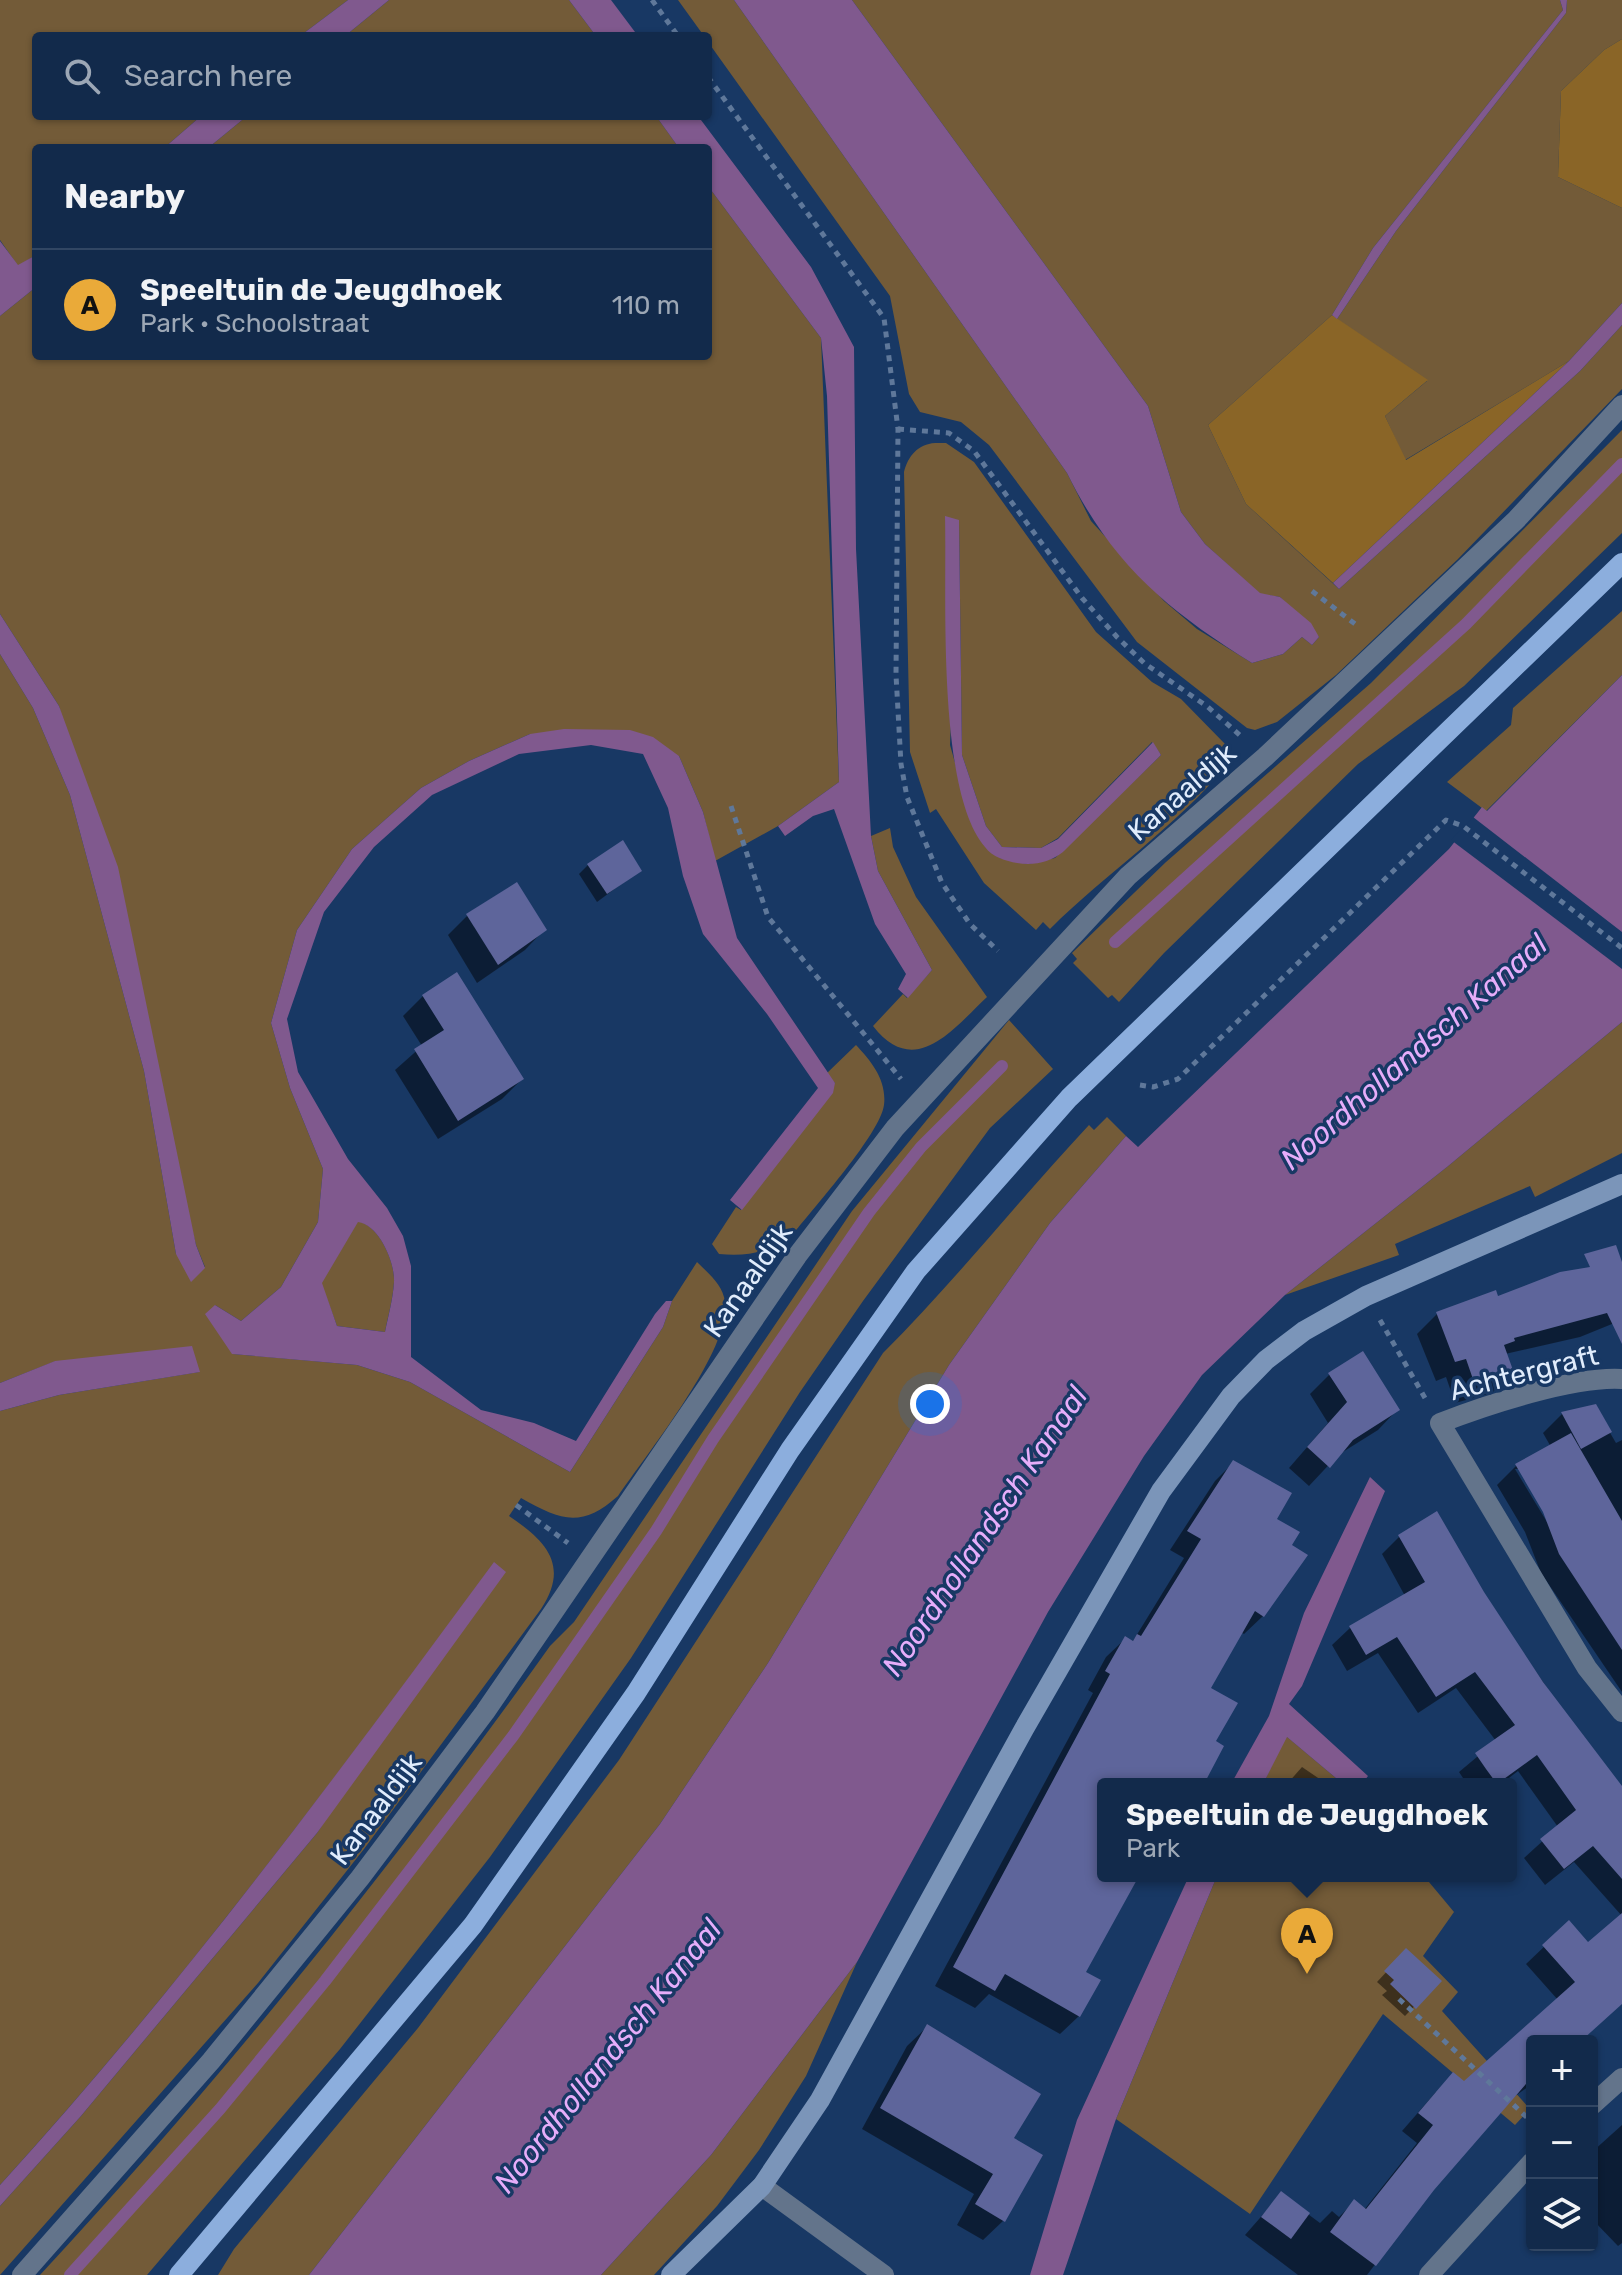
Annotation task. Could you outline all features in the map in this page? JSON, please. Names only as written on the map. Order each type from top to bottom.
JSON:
[{"type":"main road","points":[[179,2275],[473,1925],[636,1693],[790,1450],[916,1271],[1069,1098],[1622,563]]},
{"type":"street","name":"Kanaaldijk","points":[[22,2275],[211,2061],[360,1878],[485,1712],[797,1256],[919,1101],[1128,876],[1265,757],[1516,520],[1622,405]]},
{"type":"street","points":[[671,2275],[762,2186],[820,2100],[1024,1729],[1161,1491],[1231,1396],[1266,1360],[1304,1331],[1366,1296],[1622,1184]]},
{"type":"street","name":"Achtergraft","points":[[1440,1423],[1530,1395],[1605,1378],[1622,1379]]},
{"type":"street","points":[[1440,1423],[1587,1668],[1622,1712]]},
{"type":"street","points":[[1598,2100],[1622,2078]]},
{"type":"street","points":[[1429,2275],[1526,2169]]},
{"type":"street","points":[[762,2186],[884,2275]]},
{"type":"path","points":[[652,0],[675,32]]},
{"type":"path","points":[[712,82],[884,318],[898,429],[896,675],[901,764],[907,797],[942,883],[970,924],[998,951]]},
{"type":"path","points":[[898,429],[949,433],[974,451],[1082,598],[1117,637],[1144,663],[1208,707],[1265,757]]},
{"type":"path","points":[[1312,591],[1384,645]]},
{"type":"path","points":[[731,806],[768,917],[919,1101]]},
{"type":"path","points":[[1140,1085],[1153,1087],[1178,1079],[1446,820],[1463,826],[1622,948]]},
{"type":"path","points":[[1366,1296],[1440,1423]]},
{"type":"path","points":[[516,1505],[591,1560]]},
{"type":"path","points":[[1399,1999],[1526,2116]]},
{"type":"shaded area","points":[[0,0],[348,0],[305,32],[32,32],[32,120],[196,120],[169,144],[32,144],[32,257],[18,266],[0,240]]},
{"type":"shaded area","points":[[389,0],[569,0],[593,32],[350,32]]},
{"type":"shaded area","points":[[678,0],[734,0],[1067,473],[1091,521],[1164,601],[1197,629],[1252,663],[1283,654],[1302,637],[1312,645],[1319,637],[1280,597],[1260,594],[1205,544],[1181,512],[1148,406],[852,0],[1560,0],[1563,10],[1373,248],[1332,315],[1208,425],[1246,504],[1339,589],[1580,371],[1622,325],[1622,389],[1458,559],[1336,675],[1277,722],[1255,730],[1247,728],[1137,642],[989,445],[961,422],[920,412],[909,394],[890,296],[712,48],[712,32],[701,32]]},
{"type":"shaded area","points":[[1567,0],[1622,0],[1622,39],[1604,50],[1561,91],[1558,177],[1622,208],[1622,303],[1569,361],[1405,460],[1385,416],[1427,381],[1337,319],[1396,231],[1566,13]]},
{"type":"shaded area","points":[[1622,39],[1622,208],[1558,177],[1561,91],[1604,50]]},
{"type":"shaded area","points":[[242,120],[659,120],[676,144],[213,144]]},
{"type":"shaded area","points":[[712,191],[821,338],[839,782],[778,826],[715,861],[703,812],[679,756],[530,734],[469,761],[421,788],[352,849],[297,930],[271,1023],[290,1088],[323,1169],[318,1222],[281,1287],[241,1321],[215,1305],[233,1354],[357,1365],[410,1382],[570,1472],[663,1327],[672,1301],[697,1262],[721,1290],[725,1302],[724,1322],[702,1373],[685,1401],[618,1496],[593,1513],[570,1518],[547,1512],[521,1498],[509,1516],[543,1545],[553,1567],[549,1593],[541,1609],[364,1849],[258,1983],[0,2275],[0,2206],[81,2116],[317,1833],[494,1563],[255,1881],[130,2036],[0,2185],[0,1411],[59,1395],[199,1372],[56,1361],[0,1383],[0,654],[33,708],[70,795],[144,1071],[176,1254],[205,1267],[196,1245],[59,706],[0,614],[0,316],[32,290],[32,360],[712,360]]},
{"type":"shaded area","points":[[1332,315],[1428,380],[1385,416],[1406,460],[1569,361],[1333,583],[1246,504],[1208,425]]},
{"type":"shaded area","points":[[1622,430],[1622,533],[1464,686],[1358,764],[1164,953],[1119,1002],[1112,995],[1108,998],[1073,963],[1077,959],[1072,953],[1166,862],[1371,683]]},
{"type":"shaded area","points":[[946,443],[974,462],[1096,632],[1152,682],[1181,699],[1226,745],[1226,766],[1206,788],[1050,929],[1043,922],[1036,930],[984,883],[936,809],[930,813],[910,752],[904,472],[915,452],[929,444]],"holes":[[[959,520],[962,755],[986,826],[1002,847],[1041,848],[1058,838],[1152,742],[1161,755],[1055,858],[1028,864],[1000,858],[973,826],[950,745]]]},
{"type":"shaded area","points":[[1622,611],[1622,675],[1486,811],[1447,782],[1511,725],[1513,708]]},
{"type":"shaded area","points":[[890,828],[893,847],[916,897],[987,997],[947,1034],[919,1049],[904,1049],[889,1042],[873,1026],[903,994],[907,998],[932,970],[878,871],[871,836]]},
{"type":"shaded area","points":[[1009,1020],[1053,1069],[990,1128],[863,1301],[800,1392],[631,1658],[490,1857],[340,2049],[147,2275],[40,2275],[241,2047],[430,1809],[550,1646],[574,1622],[852,1211]]},
{"type":"shaded area","points":[[1622,1022],[1622,1153],[1535,1197],[1530,1186],[1395,1244],[1399,1255],[1285,1295],[1447,1167]]},
{"type":"shaded area","points":[[856,1045],[872,1064],[883,1087],[884,1105],[871,1133],[794,1233],[777,1245],[759,1252],[719,1254],[712,1244],[736,1207],[741,1210],[835,1083],[826,1074]]},
{"type":"shaded area","points":[[1107,1117],[1126,1136],[1050,1223],[949,1365],[768,1663],[660,1824],[309,2275],[218,2275],[234,2249],[418,2028],[619,1760],[883,1353],[1089,1125],[1094,1130]]},
{"type":"shaded area","points":[[358,1221],[366,1224],[379,1237],[392,1264],[393,1288],[385,1332],[337,1326],[321,1283]]},
{"type":"shaded area","points":[[1286,1736],[1336,1778],[1266,1778]]},
{"type":"shaded area","points":[[1215,1882],[1429,1882],[1454,1912],[1423,1956],[1458,1992],[1442,2011],[1526,2105],[1526,2113],[1515,2125],[1383,2014],[1250,2214],[1116,2119]]},
{"type":"shaded area","points":[[857,1962],[806,2076],[759,2150],[717,2206],[654,2275],[601,2275],[711,2155]]},
{"type":"water","points":[[348,0],[389,0],[350,32],[305,32]]},
{"type":"water","points":[[569,0],[611,0],[635,32],[593,32]]},
{"type":"water","points":[[734,0],[852,0],[1148,406],[1181,512],[1205,544],[1260,593],[1280,597],[1311,623],[1319,637],[1312,645],[1302,637],[1283,654],[1252,663],[1168,604],[1123,559],[1084,505],[1067,473]]},
{"type":"water","points":[[1560,0],[1567,0],[1566,13],[1396,231],[1337,319],[1332,315],[1373,248],[1563,10]]},
{"type":"water","points":[[196,120],[242,120],[213,144],[169,144]]},
{"type":"water","points":[[659,120],[701,120],[811,267],[854,347],[856,549],[871,836],[878,871],[932,970],[908,998],[898,989],[906,974],[875,924],[834,809],[813,816],[785,836],[778,826],[839,782],[827,396],[821,338],[712,191],[712,144],[676,144]]},
{"type":"water","points":[[0,241],[18,265],[32,257],[32,290],[0,316]]},
{"type":"water","points":[[1622,303],[1622,325],[1580,371],[1339,589],[1333,583],[1569,361]]},
{"type":"water","points":[[945,516],[959,520],[962,755],[986,826],[1002,847],[1041,848],[1058,839],[1153,742],[1161,755],[1063,852],[1042,862],[1013,862],[988,850],[969,820],[958,782],[947,689]]},
{"type":"water","points":[[0,614],[59,706],[118,867],[196,1245],[205,1268],[191,1282],[176,1254],[144,1071],[70,795],[33,708],[0,654]]},
{"type":"water","name":"Noordhollandsch Kanaal","points":[[1622,675],[1622,1022],[1447,1167],[1285,1295],[1202,1375],[1144,1456],[1048,1612],[857,1962],[711,2155],[601,2275],[309,2275],[660,1824],[768,1663],[949,1365],[1050,1223],[1126,1136],[1138,1147],[1449,849],[1482,807],[1487,811]]},
{"type":"water","points":[[564,729],[630,730],[653,737],[679,756],[703,812],[737,938],[835,1083],[833,1093],[742,1210],[730,1200],[818,1088],[767,1014],[703,934],[683,876],[668,808],[643,754],[591,745],[519,754],[432,795],[374,847],[324,912],[287,1019],[298,1072],[348,1159],[387,1208],[403,1236],[411,1266],[411,1357],[481,1410],[534,1423],[576,1441],[655,1314],[666,1301],[672,1301],[663,1327],[570,1472],[410,1382],[357,1365],[232,1354],[205,1314],[215,1305],[241,1321],[281,1287],[318,1222],[323,1169],[290,1088],[271,1023],[297,930],[352,849],[421,788],[469,761],[530,734]],"holes":[[[358,1222],[379,1237],[389,1255],[394,1274],[385,1332],[337,1326],[322,1283]]]},
{"type":"water","points":[[192,1346],[200,1372],[59,1395],[0,1411],[0,1383],[55,1361]]},
{"type":"water","points":[[1370,1477],[1385,1491],[1302,1686],[1289,1704],[1368,1776],[1336,1778],[1287,1737],[1266,1778],[1234,1778],[1269,1716],[1304,1613]]},
{"type":"water","points":[[494,1562],[506,1572],[317,1833],[81,2116],[0,2206],[0,2185],[194,1958],[316,1801]]},
{"type":"water","points":[[1186,1882],[1215,1882],[1116,2119],[1063,2275],[1030,2275],[1077,2120]]},
{"type":"pier","points":[[1473,817],[1622,932],[1622,969],[1451,840]]},
{"type":"building","points":[[623,840],[642,871],[607,894],[587,864]]},
{"type":"building","points":[[517,882],[547,930],[498,965],[466,914]]},
{"type":"building","points":[[457,972],[524,1079],[458,1121],[414,1049],[444,1030],[422,995]]},
{"type":"building","points":[[1616,1245],[1622,1262],[1622,1344],[1607,1313],[1514,1338],[1515,1341],[1504,1345],[1514,1373],[1475,1385],[1466,1359],[1455,1362],[1436,1312],[1496,1290],[1498,1296],[1560,1272],[1590,1267],[1584,1254]]},
{"type":"building","points":[[1363,1351],[1400,1410],[1353,1440],[1330,1468],[1307,1447],[1347,1402],[1328,1373]]},
{"type":"building","points":[[1596,1404],[1612,1432],[1581,1449],[1561,1412]]},
{"type":"building","points":[[1571,1433],[1622,1521],[1622,1650],[1559,1554],[1543,1512],[1515,1464]]},
{"type":"building","points":[[1233,1460],[1292,1493],[1277,1519],[1300,1532],[1292,1545],[1308,1555],[1264,1617],[1255,1611],[1211,1688],[1238,1703],[1216,1741],[1224,1746],[1207,1778],[1097,1778],[1097,1882],[1136,1882],[1086,1972],[1101,1980],[1080,2017],[1005,1974],[995,1991],[953,1967],[1110,1674],[1105,1671],[1125,1636],[1133,1641],[1137,1634],[1141,1636],[1201,1539],[1187,1531]]},
{"type":"building","points":[[1437,1511],[1484,1592],[1543,1682],[1622,1786],[1622,1879],[1593,1846],[1564,1869],[1540,1839],[1576,1810],[1537,1755],[1505,1778],[1493,1778],[1486,1769],[1475,1753],[1515,1725],[1475,1672],[1436,1697],[1397,1637],[1366,1655],[1349,1626],[1425,1582],[1398,1535]]},
{"type":"building","points":[[1622,1913],[1622,2004],[1588,2035],[1526,2035],[1526,2084],[1434,2190],[1376,2266],[1330,2232],[1354,2199],[1366,2209],[1433,2125],[1418,2113],[1453,2072],[1464,2081],[1575,1982],[1542,1945],[1569,1920],[1588,1942]]},
{"type":"building","points":[[1406,1948],[1442,1981],[1416,2009],[1390,1984],[1394,1980],[1384,1971]]},
{"type":"building","points":[[927,2024],[1041,2094],[1014,2138],[1043,2155],[1005,2222],[975,2204],[993,2174],[880,2108]]},
{"type":"building","points":[[1281,2191],[1310,2213],[1291,2239],[1261,2217]]},
{"type":"waterway","points":[[1115,942],[1466,624],[1622,464]]},
{"type":"waterway","points":[[70,2275],[220,2109],[325,1981],[513,1736],[656,1531],[713,1439],[869,1212],[921,1147],[1002,1066]]},
{"type":"place","name":"Speeltuin de Jeugdhoek","points":[[1307,1974]]}]
